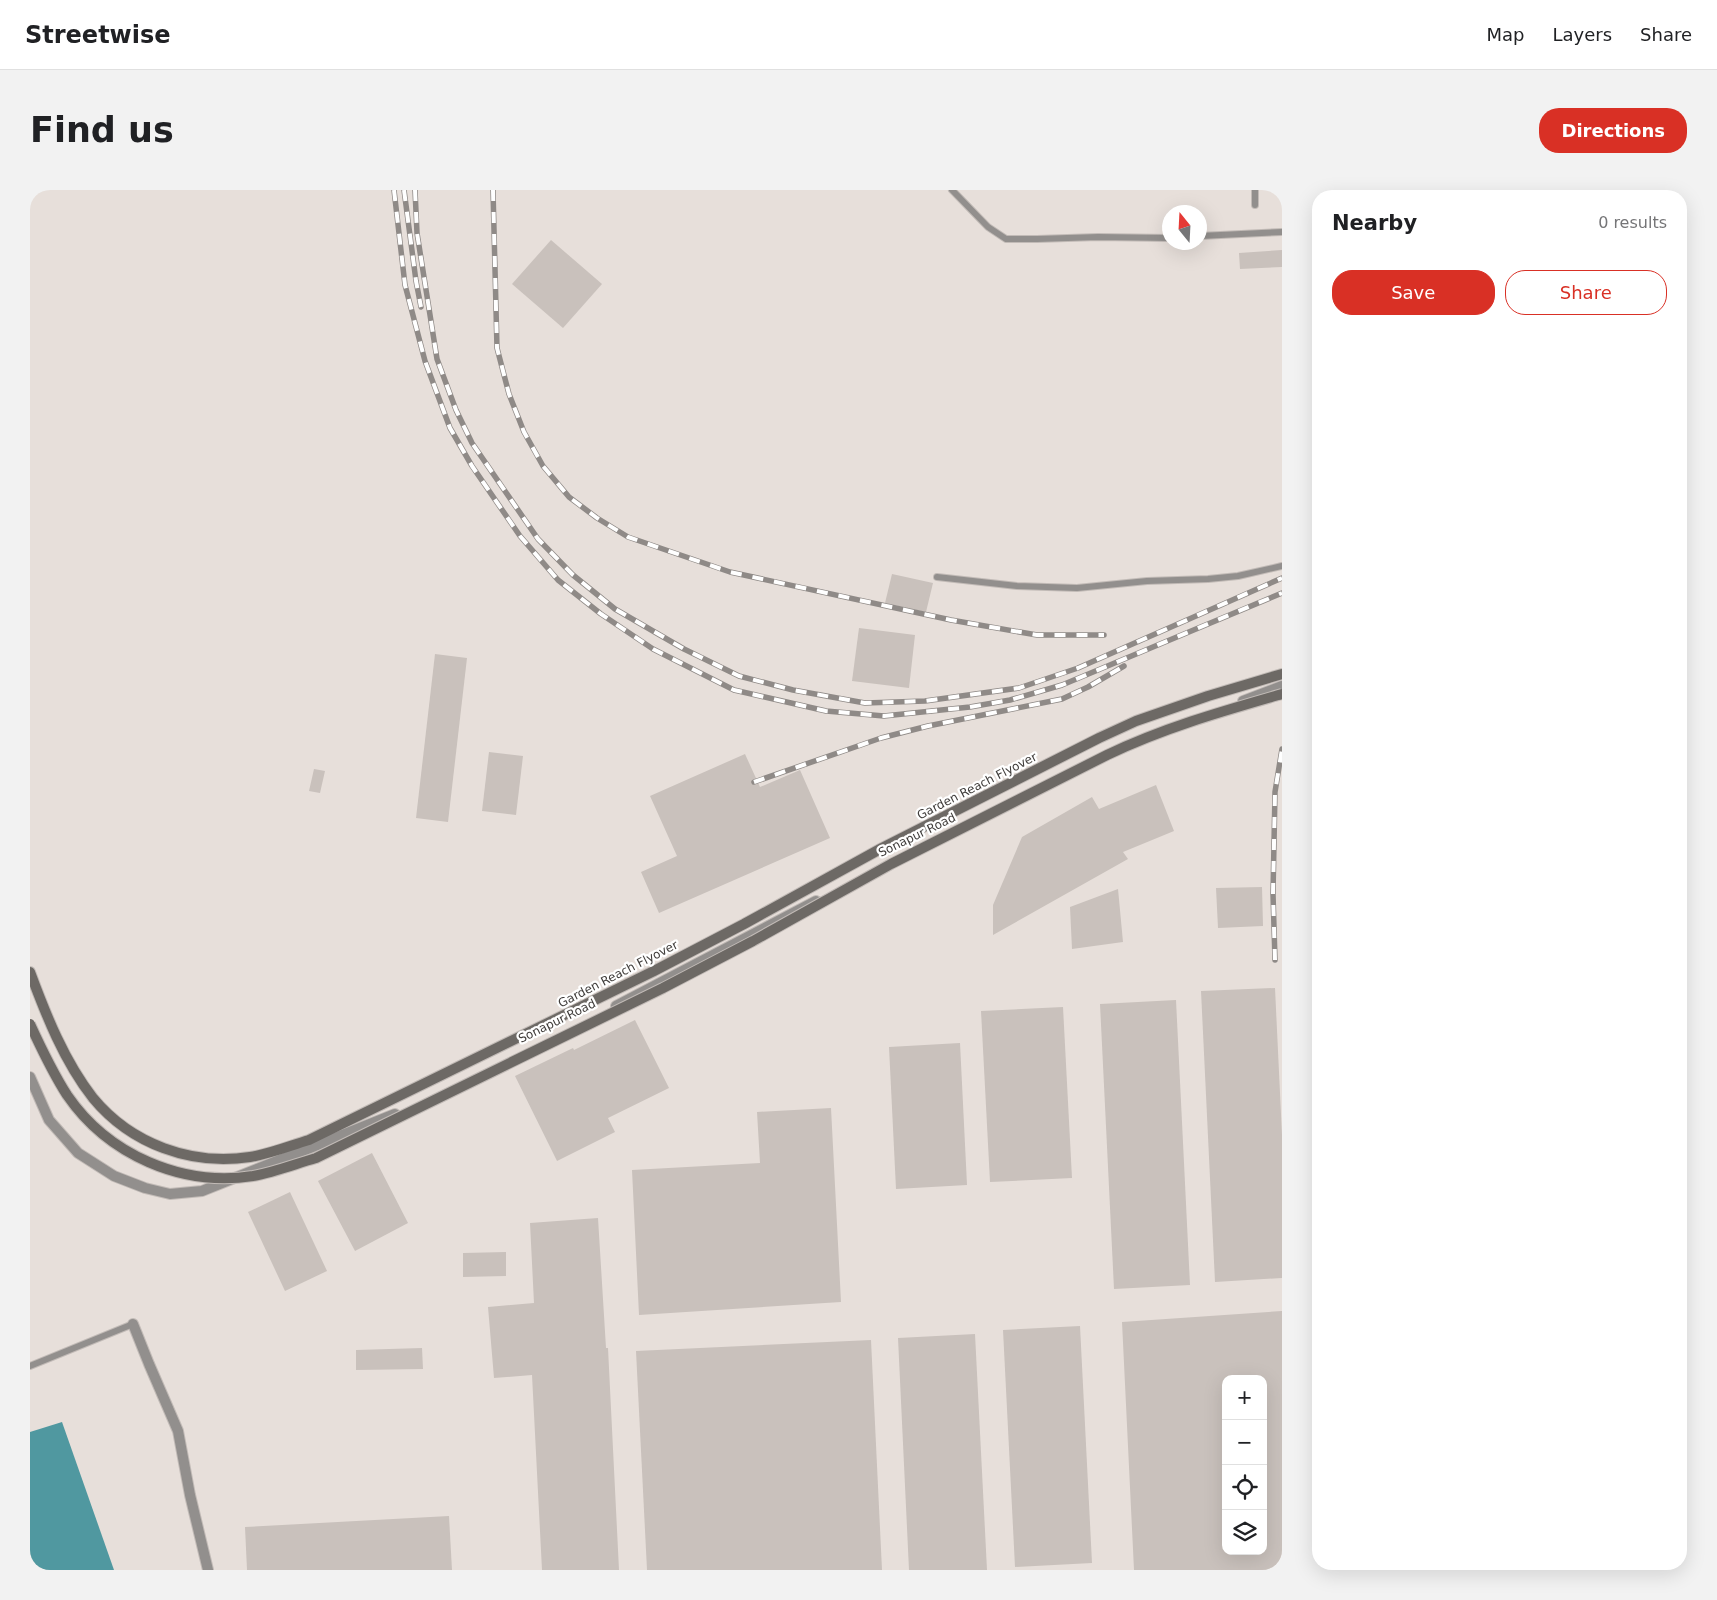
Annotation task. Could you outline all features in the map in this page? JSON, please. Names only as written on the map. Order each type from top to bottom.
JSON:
[{"type":"main road","name":"Garden Reach Flyover","points":[[30,972],[45,1011],[74,1070],[93,1098],[117,1122],[146,1140],[179,1153],[215,1159],[233,1159],[260,1155],[309,1140],[654,971],[874,852],[1099,738],[1136,721],[1208,696],[1282,674]]},
{"type":"main road","points":[[30,1024],[67,1095],[91,1124],[120,1147],[155,1165],[194,1176],[234,1178],[274,1171],[316,1158],[663,988],[753,941],[891,864],[1107,755],[1143,738],[1213,714],[1282,694]]},
{"type":"street","name":"Sonapur Road","points":[[30,1077],[49,1120],[78,1154],[114,1176],[145,1188],[170,1194],[202,1191],[387,1118],[594,1017],[926,842],[1162,734],[1282,686]]},
{"type":"street","points":[[133,1324],[148,1364],[178,1431],[190,1496],[208,1570]]},
{"type":"lane","points":[[952,190],[988,227],[1006,239],[1098,236],[1162,238]]},
{"type":"lane","points":[[1255,190],[1255,205]]},
{"type":"lane","points":[[1207,236],[1282,232]]},
{"type":"lane","points":[[937,578],[1024,587],[1077,588],[1128,582],[1238,576],[1282,566]]},
{"type":"lane","points":[[30,1366],[133,1324]]},
{"type":"water","points":[[62,1422],[114,1570],[30,1570],[30,1432]]},
{"type":"building","points":[[551,240],[602,284],[563,328],[512,284]]},
{"type":"building","points":[[1282,250],[1282,267],[1240,269],[1239,253]]},
{"type":"building","points":[[892,574],[933,583],[926,612],[885,603]]},
{"type":"building","points":[[859,628],[915,635],[909,688],[852,681]]},
{"type":"building","points":[[435,654],[467,658],[448,822],[416,818]]},
{"type":"building","points":[[489,752],[523,756],[516,815],[482,811]]},
{"type":"building","points":[[745,754],[760,787],[800,770],[830,838],[659,913],[641,872],[677,856],[650,796]]},
{"type":"building","points":[[314,769],[325,771],[320,793],[309,791]]},
{"type":"building","points":[[1156,785],[1174,831],[1123,852],[1128,859],[993,935],[993,905],[1022,837],[1092,797],[1099,809]]},
{"type":"building","points":[[1262,887],[1263,926],[1218,928],[1216,888]]},
{"type":"building","points":[[1118,889],[1123,942],[1072,949],[1070,907]]},
{"type":"building","points":[[1275,988],[1282,1135],[1282,1278],[1215,1282],[1201,991]]},
{"type":"building","points":[[1176,1000],[1190,1285],[1114,1289],[1100,1004]]},
{"type":"building","points":[[1063,1007],[1072,1178],[990,1182],[981,1011]]},
{"type":"building","points":[[635,1020],[669,1088],[608,1118],[615,1132],[557,1161],[515,1076]]},
{"type":"building","points":[[960,1043],[967,1185],[896,1189],[889,1047]]},
{"type":"building","points":[[831,1108],[841,1302],[639,1315],[632,1170],[760,1163],[757,1112]]},
{"type":"building","points":[[372,1153],[408,1223],[355,1251],[318,1181]]},
{"type":"building","points":[[290,1192],[327,1271],[285,1291],[248,1212]]},
{"type":"building","points":[[598,1218],[606,1348],[608,1348],[619,1570],[542,1570],[532,1375],[494,1378],[488,1307],[534,1303],[530,1223]]},
{"type":"building","points":[[506,1252],[506,1276],[463,1277],[463,1253]]},
{"type":"building","points":[[1282,1311],[1282,1570],[1134,1570],[1122,1322]]},
{"type":"building","points":[[1080,1326],[1092,1563],[1015,1567],[1003,1330]]},
{"type":"building","points":[[975,1334],[987,1570],[909,1570],[898,1338]]},
{"type":"building","points":[[871,1340],[882,1570],[647,1570],[636,1351]]},
{"type":"building","points":[[422,1348],[423,1369],[356,1370],[356,1350]]},
{"type":"building","points":[[449,1516],[452,1570],[247,1570],[245,1527]]},
{"type":"railway","points":[[394,190],[405,285],[425,361],[450,428],[472,466],[520,536],[558,580],[601,614],[653,649],[734,690],[826,711],[884,716],[970,707],[1010,700],[1062,685],[1282,593]]},
{"type":"railway","points":[[404,190],[421,307]]},
{"type":"railway","points":[[415,190],[417,233],[437,359],[456,410],[472,443],[538,539],[573,575],[615,609],[684,649],[739,676],[793,690],[865,703],[925,701],[1019,688],[1078,668],[1282,578]]},
{"type":"railway","points":[[493,190],[497,348],[509,394],[524,432],[543,466],[569,497],[597,518],[628,537],[730,572],[951,620],[1037,635],[1104,635]]},
{"type":"railway","points":[[754,782],[881,738],[928,726],[1062,699],[1088,687],[1124,666]]},
{"type":"railway","points":[[1275,960],[1273,894],[1275,792],[1282,749]]}]
